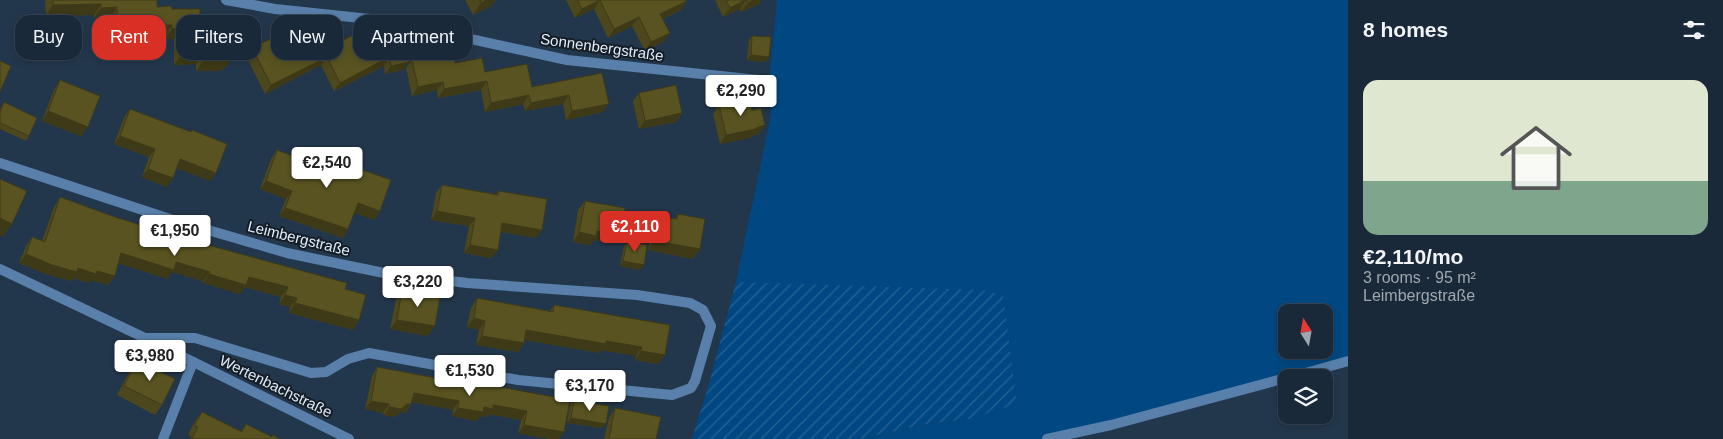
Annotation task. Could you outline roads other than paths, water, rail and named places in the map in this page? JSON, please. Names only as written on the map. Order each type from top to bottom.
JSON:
[{"type":"street","name":"Sonnenbergstraße","points":[[226,0],[275,9],[389,21],[567,60],[769,81]]},
{"type":"street","name":"Leimbergstraße","points":[[0,163],[170,219],[287,252],[384,273],[468,283],[637,295],[690,303],[703,310],[711,326],[695,381],[691,388],[672,395],[518,380],[369,354],[348,358],[326,372],[311,373],[195,338],[146,338]]},
{"type":"street","name":"Wertenbachstraße","points":[[0,269],[146,338],[349,439]]},
{"type":"street","points":[[164,439],[193,362]]},
{"type":"street","points":[[1321,369],[1348,362]]},
{"type":"street","points":[[1046,439],[1278,380]]}]
